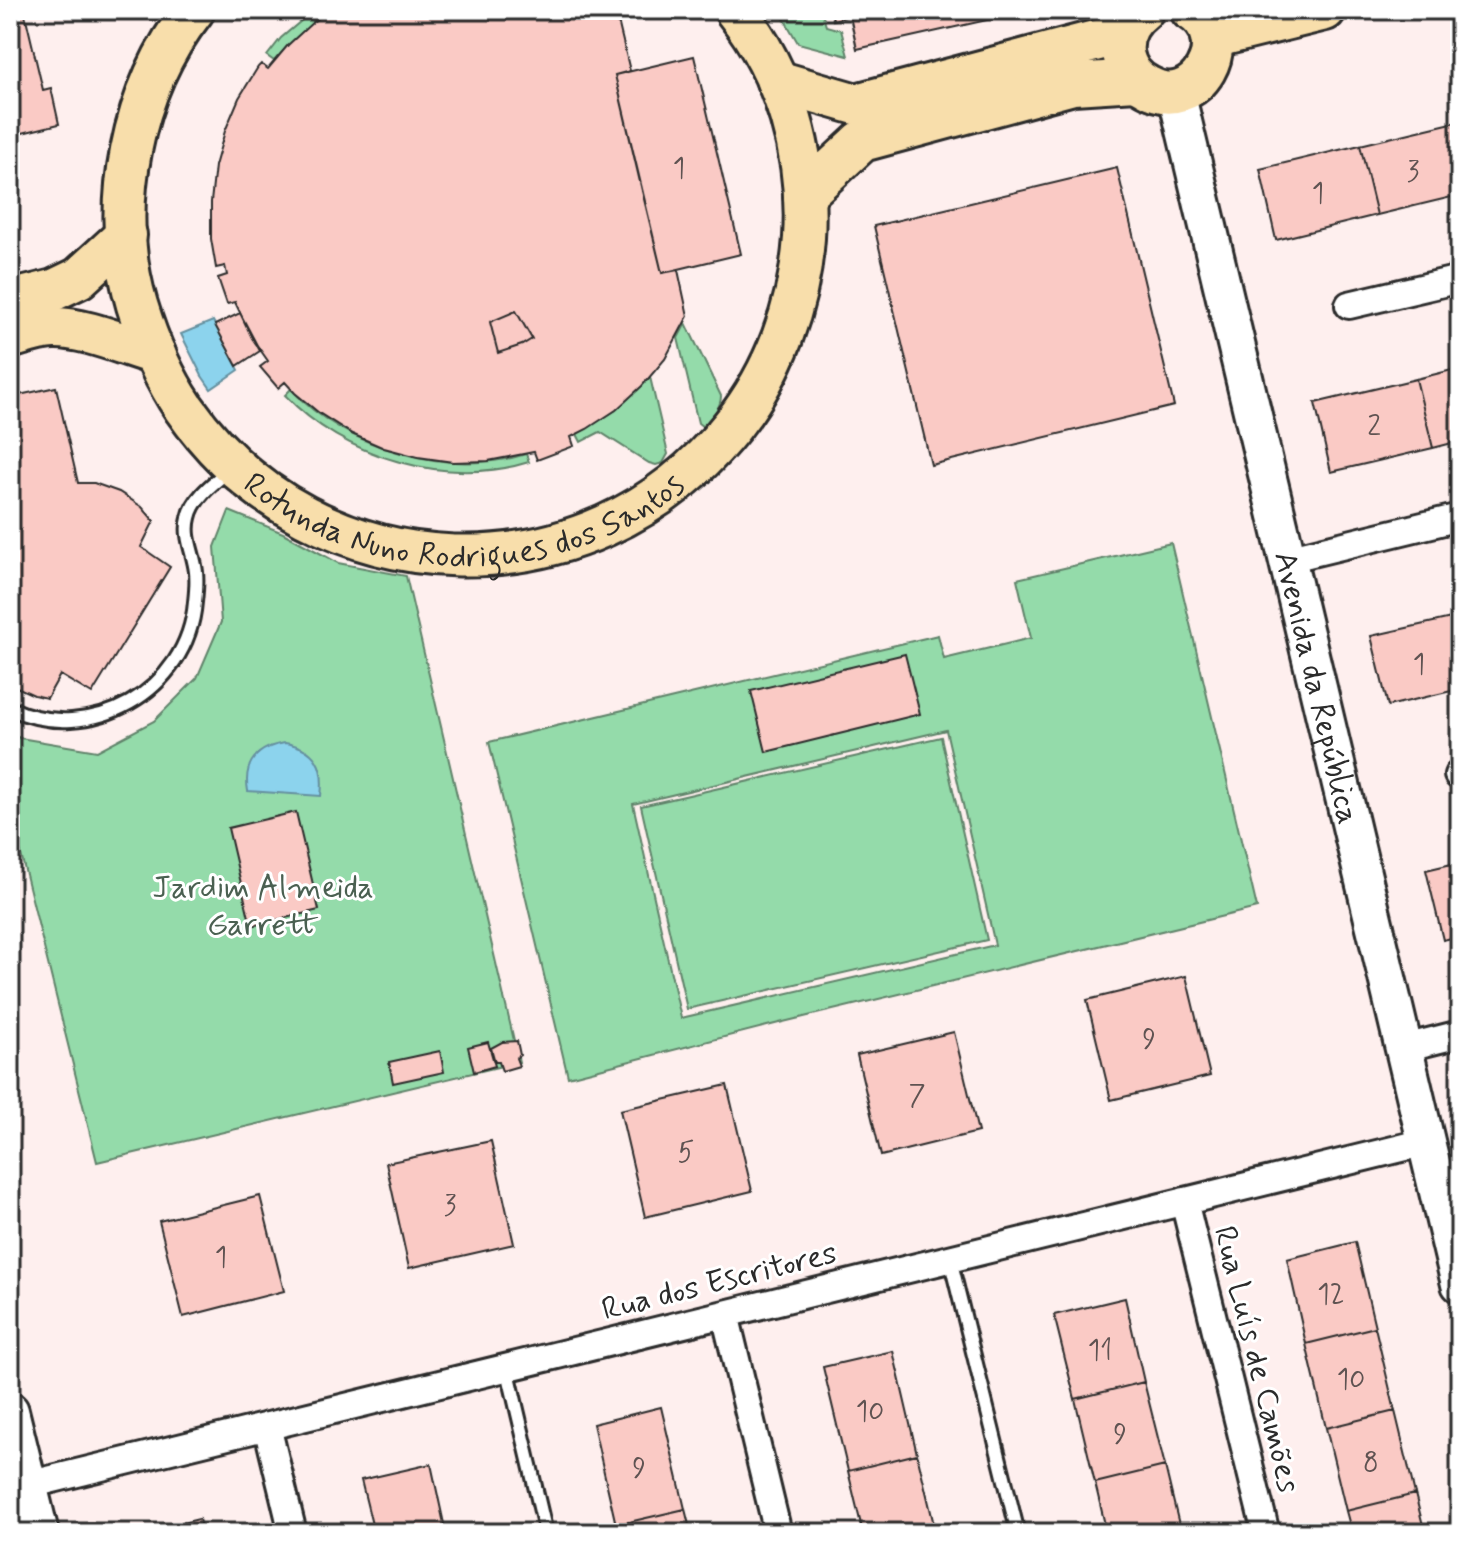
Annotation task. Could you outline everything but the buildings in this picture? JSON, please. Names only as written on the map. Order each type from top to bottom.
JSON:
[{"type":"main road","name":"Rotunda Nuno Rodrigues dos Santos","points":[[194,10],[165,55],[148,92],[135,131],[128,172],[126,235],[134,295],[146,334],[163,372],[205,435],[270,495],[305,516],[381,547],[463,557],[504,555],[545,547],[583,536],[621,519],[689,473],[744,412],[765,376],[782,339],[802,259],[803,177],[796,136],[777,81],[767,59],[735,10]]},
{"type":"main road","points":[[1134,21],[1123,50],[1127,66],[1136,80],[1155,91],[1176,92],[1201,78],[1209,66],[1212,52],[1201,24],[1325,10]]},
{"type":"main road","points":[[777,81],[856,104],[1134,21]]},
{"type":"main road","points":[[804,195],[862,141],[1073,84],[1136,80]]},
{"type":"main road","points":[[10,301],[54,290],[79,278],[126,235]]},
{"type":"main road","points":[[10,338],[40,330],[68,329],[155,354]]},
{"type":"street","name":"Avenida da República","points":[[1176,92],[1460,1282]]},
{"type":"street","points":[[1349,305],[1460,279]]},
{"type":"street","points":[[1287,559],[1460,517]]},
{"type":"street","points":[[1404,1048],[1460,1034]]},
{"type":"street","name":"Rua dos Escritores","points":[[28,1485],[1426,1142]]},
{"type":"street","name":"Rua Luís de Camões","points":[[1184,1201],[1266,1533]]},
{"type":"street","points":[[725,1314],[778,1533]]},
{"type":"street","points":[[10,1411],[40,1533]]},
{"type":"street","points":[[267,1426],[293,1533]]},
{"type":"lane","points":[[10,708],[53,721],[94,719],[131,704],[163,679],[185,644],[195,605],[196,572],[187,534],[189,515],[197,500],[234,465]]},
{"type":"lane","points":[[950,1259],[1018,1533]]},
{"type":"lane","points":[[507,1367],[546,1533]]},
{"type":"green space","points":[[314,10],[331,10],[315,21],[274,61],[267,56],[281,38]]},
{"type":"green space","points":[[779,10],[821,10],[826,26],[841,30],[848,56],[798,43]]},
{"type":"green space","points":[[686,323],[721,396],[715,413],[702,426],[698,423],[678,338]]},
{"type":"green space","points":[[650,377],[668,454],[663,463],[649,463],[600,432],[581,442],[577,434],[616,410]]},
{"type":"green space","points":[[291,389],[340,428],[401,453],[433,460],[465,462],[497,461],[526,454],[529,462],[498,469],[465,471],[431,469],[398,462],[336,435],[309,417],[285,395]]},
{"type":"green space","name":"Jardim Almeida Garrett","points":[[229,511],[283,533],[338,563],[406,576],[519,1062],[97,1162],[10,810],[10,734],[97,751],[154,721],[197,678],[221,622],[215,547]]},
{"type":"green space","points":[[1171,543],[1257,908],[568,1077],[489,742],[938,635],[944,659],[1031,638],[1017,579]],"holes":[[[946,730],[995,945],[681,1018],[633,804]]]},
{"type":"green space","points":[[941,737],[987,940],[687,1009],[641,806]]},
{"type":"water","points":[[213,321],[239,370],[211,389],[181,334]]},
{"type":"water","points":[[285,743],[304,749],[316,760],[320,767],[321,796],[248,791],[248,772],[254,758],[267,748]]}]
